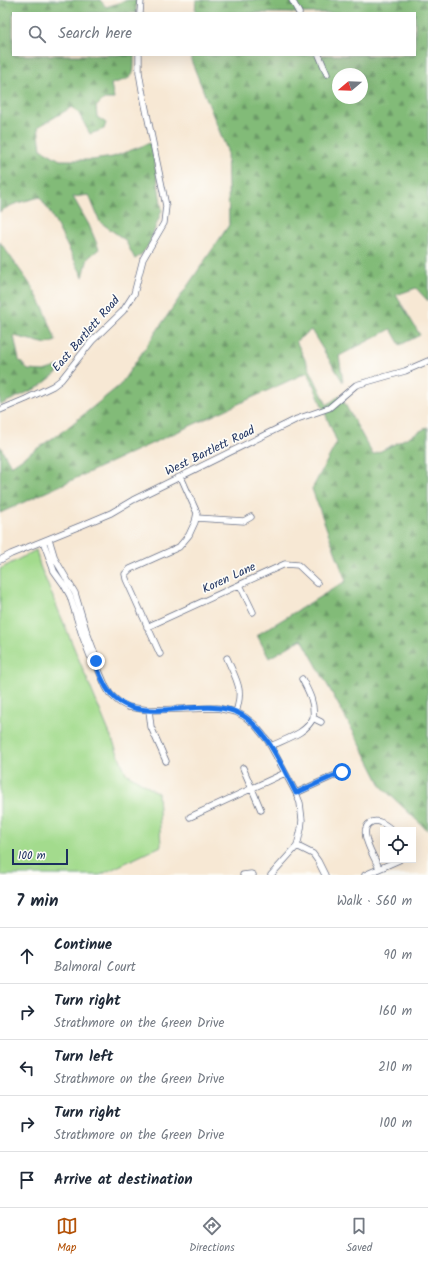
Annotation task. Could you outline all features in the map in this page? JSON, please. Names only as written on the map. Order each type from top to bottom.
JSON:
[{"type":"street","points":[[140,0],[140,12]]},
{"type":"street","points":[[292,0],[298,12]]},
{"type":"street","name":"East Bartlett Road","points":[[0,410],[53,386],[61,380],[92,342],[123,311],[134,294],[143,260],[164,223],[166,206],[142,90],[139,72],[139,56]]},
{"type":"street","points":[[319,56],[327,74]]},
{"type":"street","name":"West Bartlett Road","points":[[0,560],[11,554],[92,521],[298,419],[328,408],[356,385],[405,371],[428,361]]},
{"type":"street","points":[[160,654],[147,628],[125,574],[130,569],[179,547],[189,535],[197,513],[181,478]]},
{"type":"street","points":[[196,518],[244,521],[251,517]]},
{"type":"street","points":[[46,540],[52,560],[70,596],[82,635],[90,650],[90,656],[97,666],[106,687],[119,702],[128,707],[149,710],[217,708],[236,712],[246,717],[263,734],[296,793],[300,803],[302,820],[302,829],[297,846],[271,875]]},
{"type":"street","name":"Koren Lane","points":[[147,628],[270,570],[289,564],[298,565],[317,583]]},
{"type":"street","points":[[240,585],[253,612]]},
{"type":"street","points":[[227,658],[240,690],[240,701],[236,712]]},
{"type":"street","points":[[271,746],[302,731],[313,718],[313,703],[302,680]]},
{"type":"street","points":[[240,690],[248,689]]},
{"type":"street","points":[[149,710],[151,726],[166,761]]},
{"type":"street","points":[[313,718],[321,722]]},
{"type":"street","points":[[243,768],[261,810]]},
{"type":"street","points":[[296,793],[342,772]]},
{"type":"street","points":[[190,817],[285,773]]},
{"type":"street","points":[[379,868],[365,838],[365,830],[369,824],[376,821],[383,823],[388,827]]},
{"type":"street","points":[[297,846],[313,854],[325,875]]},
{"type":"street","points":[[365,875],[392,863]]},
{"type":"street","points":[[243,875],[253,875]]},
{"type":"green space","points":[[0,0],[100,0],[106,7],[128,0],[136,0],[136,12],[12,12],[12,56],[134,56],[134,69],[131,76],[111,84],[114,99],[104,99],[96,107],[97,117],[106,123],[104,129],[90,134],[78,112],[72,107],[38,127],[41,149],[60,160],[92,160],[113,157],[150,143],[154,158],[162,210],[149,244],[142,254],[135,259],[125,240],[100,222],[89,195],[73,197],[89,225],[99,249],[88,258],[83,277],[50,212],[40,197],[14,204],[0,212]]},
{"type":"green space","points":[[196,0],[428,0],[428,301],[416,288],[396,295],[420,335],[400,345],[391,329],[339,356],[343,382],[311,330],[296,341],[327,405],[340,395],[373,455],[428,427],[428,831],[382,787],[302,639],[269,658],[257,635],[346,581],[312,489],[337,442],[308,372],[0,513],[0,446],[11,466],[66,429],[120,385],[229,225],[227,150],[191,60],[192,56],[416,56],[416,12],[195,12]]},
{"type":"green space","points":[[0,242],[32,287],[45,311],[56,341],[47,344],[14,336],[19,360],[28,370],[44,371],[59,366],[62,369],[39,387],[0,405]]},
{"type":"green space","points":[[36,550],[40,566],[126,773],[158,793],[161,846],[100,875],[0,875],[0,569]]},
{"type":"route","points":[[96,661],[102,680],[110,694],[119,702],[128,707],[149,710],[217,708],[236,712],[246,717],[268,740],[296,793],[342,772]]}]
